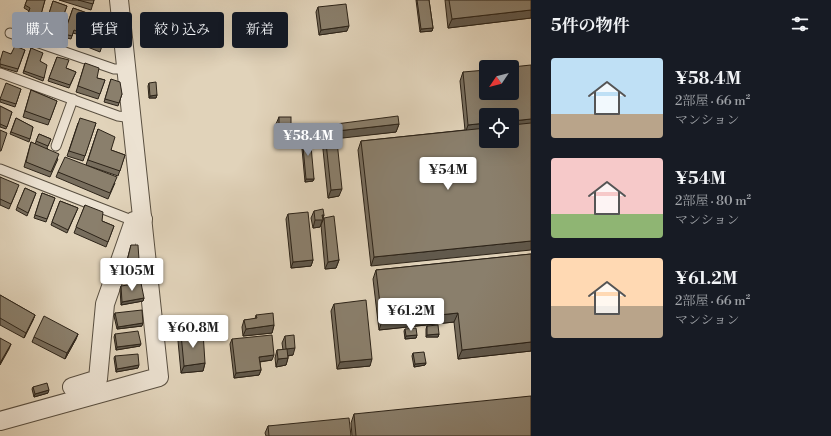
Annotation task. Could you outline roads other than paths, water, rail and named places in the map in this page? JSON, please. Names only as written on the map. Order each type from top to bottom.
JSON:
[{"type":"street","points":[[0,421],[159,377],[138,220],[132,118],[119,0]]},
{"type":"street","points":[[72,387],[98,379],[104,304],[138,220]]},
{"type":"lane","points":[[10,33],[114,69],[127,69]]},
{"type":"lane","points":[[0,73],[118,116],[132,118]]},
{"type":"lane","points":[[56,146],[73,99]]},
{"type":"lane","points":[[0,169],[138,220]]}]
